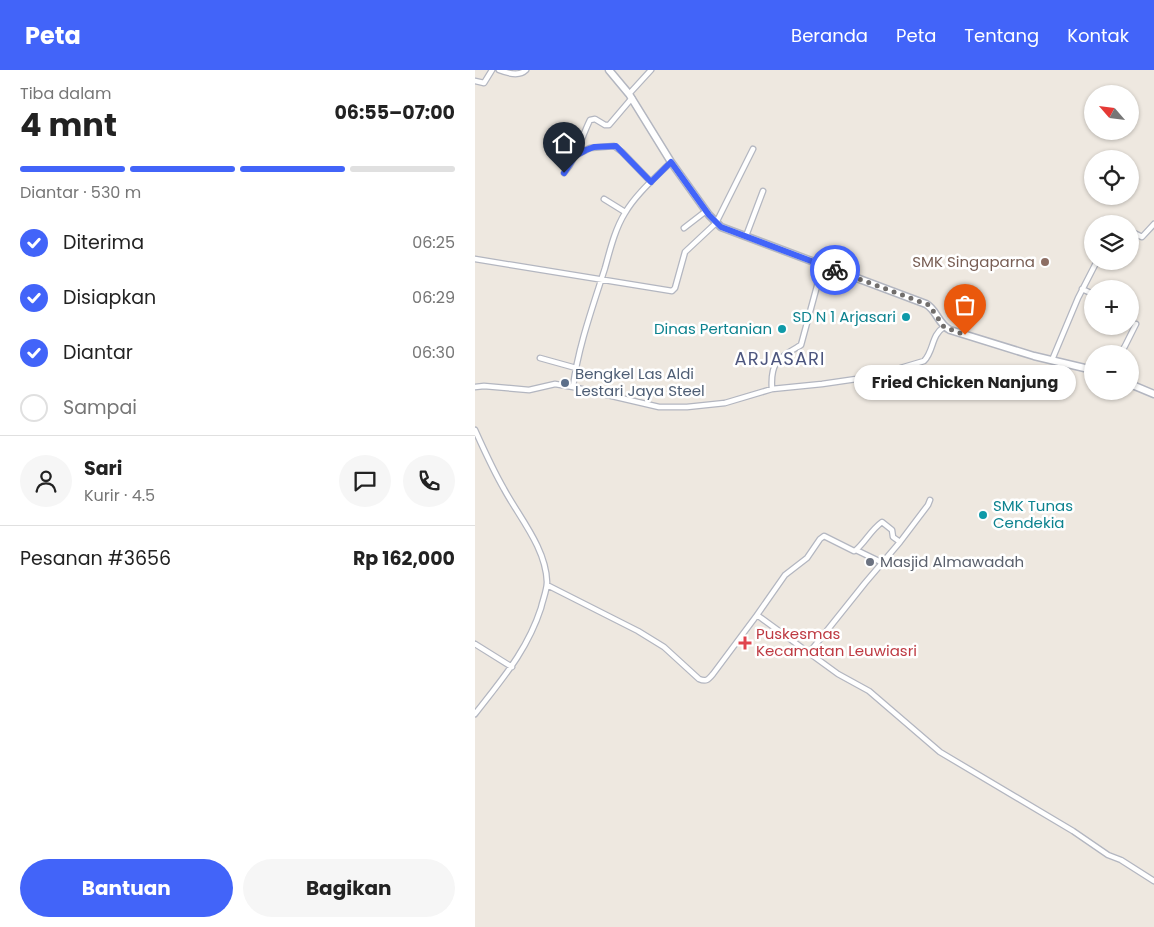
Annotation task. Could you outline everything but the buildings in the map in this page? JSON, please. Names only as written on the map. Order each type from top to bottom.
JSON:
[{"type":"main road","points":[[609,70],[631,96],[671,162],[715,223],[723,228],[929,305],[944,327],[991,343],[1084,368]]},
{"type":"main road","points":[[1139,388],[1154,394]]},
{"type":"street","points":[[475,81],[484,83],[493,70]]},
{"type":"street","points":[[499,70],[505,73],[521,74],[525,70]]},
{"type":"street","points":[[564,173],[575,156],[590,120],[595,119],[605,125],[610,124],[651,70]]},
{"type":"street","points":[[575,156],[590,148],[614,146],[651,182]]},
{"type":"street","points":[[475,259],[672,291],[675,288],[685,252],[715,223],[753,149]]},
{"type":"street","points":[[573,387],[576,368],[615,234],[625,212],[671,162]]},
{"type":"street","points":[[746,236],[763,191]]},
{"type":"street","points":[[604,199],[625,212]]},
{"type":"street","points":[[684,228],[706,211]]},
{"type":"street","points":[[1139,236],[1142,237],[1154,224]]},
{"type":"street","points":[[772,389],[775,363],[801,344],[817,286],[820,265]]},
{"type":"street","points":[[1052,360],[1082,289],[1092,270]]},
{"type":"street","points":[[475,387],[529,390],[555,384],[649,405],[667,407],[718,404],[772,389],[870,377],[923,361],[929,356],[937,333],[944,327]]},
{"type":"street","points":[[540,358],[576,368]]},
{"type":"street","points":[[475,430],[503,488],[538,549],[545,568],[547,585],[538,617],[524,646],[512,667],[477,707],[475,714]]},
{"type":"street","points":[[809,653],[900,542],[930,500]]},
{"type":"street","points":[[856,550],[868,539],[874,528],[882,522],[892,530],[893,537],[900,542]]},
{"type":"street","points":[[547,585],[638,631],[664,647],[703,681],[713,674],[785,575],[807,558],[820,538],[824,536],[854,551],[856,550],[883,562]]},
{"type":"street","points":[[757,615],[838,674],[869,691],[940,752],[1154,881]]},
{"type":"street","points":[[475,644],[512,667]]},
{"type":"way so far","points":[[835,270],[929,305],[944,327],[965,335]]},
{"type":"place","name":"SMK Singaparna","points":[[1045,262]]},
{"type":"place","name":"SD N 1 Arjasari","points":[[906,317]]},
{"type":"place","name":"Dinas Pertanian","points":[[782,329]]},
{"type":"place","name":"Fried Chicken Nanjung","points":[[965,335]]},
{"type":"place","name":"Bengkel Las Aldi Lestari Jaya Steel","points":[[565,383]]},
{"type":"place","name":"SMK Tunas Cendekia","points":[[983,515]]},
{"type":"place","name":"Masjid Almawadah","points":[[870,562]]},
{"type":"place","name":"Puskesmas Kecamatan Leuwiasri","points":[[745,643]]},
{"type":"district","name":"ARJASARI","points":[[780,359]]},
{"type":"route","points":[[564,173],[575,156],[594,147],[616,146],[651,182],[671,162],[715,223],[721,227],[835,270]]}]
